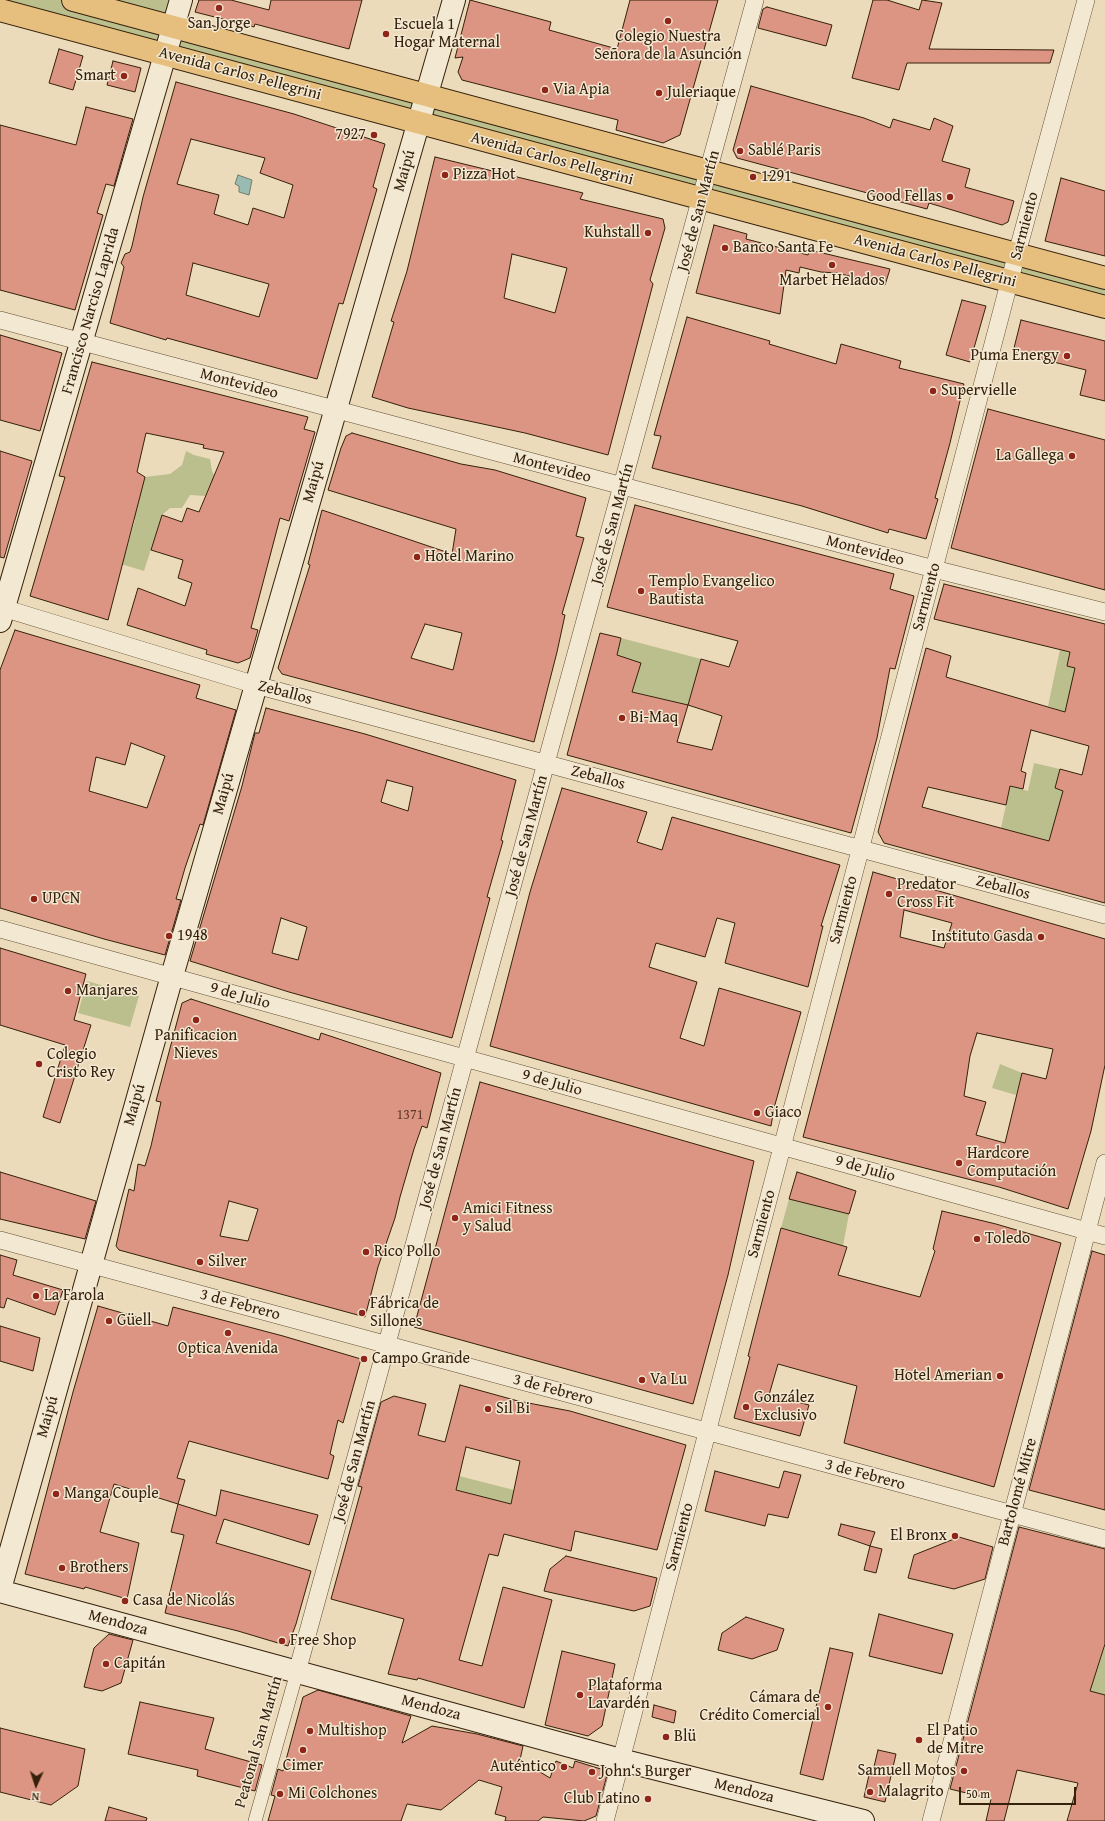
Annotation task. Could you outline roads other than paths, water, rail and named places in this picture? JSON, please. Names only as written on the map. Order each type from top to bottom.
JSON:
[{"type":"main road","name":"Avenida Carlos Pellegrini","points":[[73,0],[1105,278]]},
{"type":"main road","name":"Francisco Narciso Laprida","points":[[1,612],[82,342],[181,0]]},
{"type":"main road","name":"Maipú","points":[[0,1590],[90,1264],[172,976],[454,0]]},
{"type":"main road","name":"Avenida Carlos Pellegrini","points":[[0,10],[1105,307]]},
{"type":"main road","name":"Mendoza","points":[[0,1590],[621,1760],[863,1821]]},
{"type":"street","name":"José de San Martín","points":[[297,1672],[710,172],[755,0]]},
{"type":"street","name":"Sarmiento","points":[[605,1821],[1017,254],[1086,0]]},
{"type":"street","name":"Montevideo","points":[[0,320],[934,569],[1105,612]]},
{"type":"street","name":"Zeballos","points":[[1,612],[256,686],[1105,915]]},
{"type":"street","name":"9 de Julio","points":[[0,928],[1105,1236]]},
{"type":"street","name":"Bartolomé Mitre","points":[[931,1821],[1105,1163]]},
{"type":"street","name":"3 de Febrero","points":[[0,1240],[1105,1539]]},
{"type":"street","name":"Peatonal San Martín","points":[[255,1821],[297,1672]]},
{"type":"water","points":[[238,175],[252,180],[249,195],[239,192],[239,186],[235,184]]},
{"type":"place","name":"San Jorge","points":[[219,8]]},
{"type":"place","name":"Colegio Nuestra Señora de la Asunción","points":[[668,21]]},
{"type":"place","name":"Escuela 1 Hogar Maternal","points":[[386,34]]},
{"type":"place","name":"Smart","points":[[124,76]]},
{"type":"place","name":"Via Apia","points":[[545,90]]},
{"type":"place","name":"Juleriaque","points":[[659,93]]},
{"type":"place","name":"7927","points":[[374,135]]},
{"type":"place","name":"Sablé Paris","points":[[740,151]]},
{"type":"place","name":"Pizza Hot","points":[[445,175]]},
{"type":"place","name":"1291","points":[[753,177]]},
{"type":"place","name":"Good Fellas","points":[[950,197]]},
{"type":"place","name":"Kuhstall","points":[[648,233]]},
{"type":"place","name":"Banco Santa Fe","points":[[725,248]]},
{"type":"place","name":"Marbet Helados","points":[[832,265]]},
{"type":"place","name":"Puma Energy","points":[[1067,356]]},
{"type":"place","name":"Supervielle","points":[[933,391]]},
{"type":"place","name":"La Gallega","points":[[1072,456]]},
{"type":"place","name":"Hotel Marino","points":[[417,557]]},
{"type":"place","name":"Templo Evangelico Bautista","points":[[641,591]]},
{"type":"place","name":"Bi-Maq","points":[[622,718]]},
{"type":"place","name":"Predator Cross Fit","points":[[889,894]]},
{"type":"place","name":"UPCN","points":[[34,899]]},
{"type":"place","name":"1948","points":[[169,936]]},
{"type":"place","name":"Instituto Gasda","points":[[1041,937]]},
{"type":"place","name":"Manjares","points":[[68,991]]},
{"type":"place","name":"Panificacion Nieves","points":[[196,1020]]},
{"type":"place","name":"Colegio Cristo Rey","points":[[39,1064]]},
{"type":"place","name":"Giaco","points":[[757,1113]]},
{"type":"place","name":"Hardcore Computación","points":[[959,1163]]},
{"type":"place","name":"Amici Fitness y Salud","points":[[455,1218]]},
{"type":"place","name":"Toledo","points":[[977,1239]]},
{"type":"place","name":"Rico Pollo","points":[[366,1252]]},
{"type":"place","name":"Silver","points":[[200,1262]]},
{"type":"place","name":"La Farola","points":[[36,1296]]},
{"type":"place","name":"Fábrica de Sillones","points":[[362,1313]]},
{"type":"place","name":"Güell","points":[[109,1321]]},
{"type":"place","name":"Optica Avenida","points":[[228,1333]]},
{"type":"place","name":"Campo Grande","points":[[364,1359]]},
{"type":"place","name":"Hotel Amerian","points":[[1000,1376]]},
{"type":"place","name":"Va Lu","points":[[642,1380]]},
{"type":"place","name":"González Exclusivo","points":[[746,1407]]},
{"type":"place","name":"Sil Bi","points":[[488,1409]]},
{"type":"place","name":"Manga Couple","points":[[56,1494]]},
{"type":"place","name":"El Bronx","points":[[955,1536]]},
{"type":"place","name":"Brothers","points":[[62,1568]]},
{"type":"place","name":"Casa de Nicolás","points":[[125,1601]]},
{"type":"place","name":"Free Shop","points":[[282,1641]]},
{"type":"place","name":"Capitán","points":[[106,1664]]},
{"type":"place","name":"Plataforma Lavardén","points":[[580,1695]]},
{"type":"place","name":"Cámara de Crédito Comercial","points":[[828,1707]]},
{"type":"place","name":"Multishop","points":[[310,1731]]},
{"type":"place","name":"Blü","points":[[666,1737]]},
{"type":"place","name":"El Patio de Mitre","points":[[919,1740]]},
{"type":"place","name":"Cimer","points":[[303,1750]]},
{"type":"place","name":"Auténtico","points":[[564,1767]]},
{"type":"place","name":"Samuell Motos","points":[[964,1771]]},
{"type":"place","name":"John‘s Burger","points":[[592,1772]]},
{"type":"place","name":"Malagrito","points":[[870,1792]]},
{"type":"place","name":"Mi Colchones","points":[[280,1794]]},
{"type":"place","name":"Club Latino","points":[[648,1799]]}]
